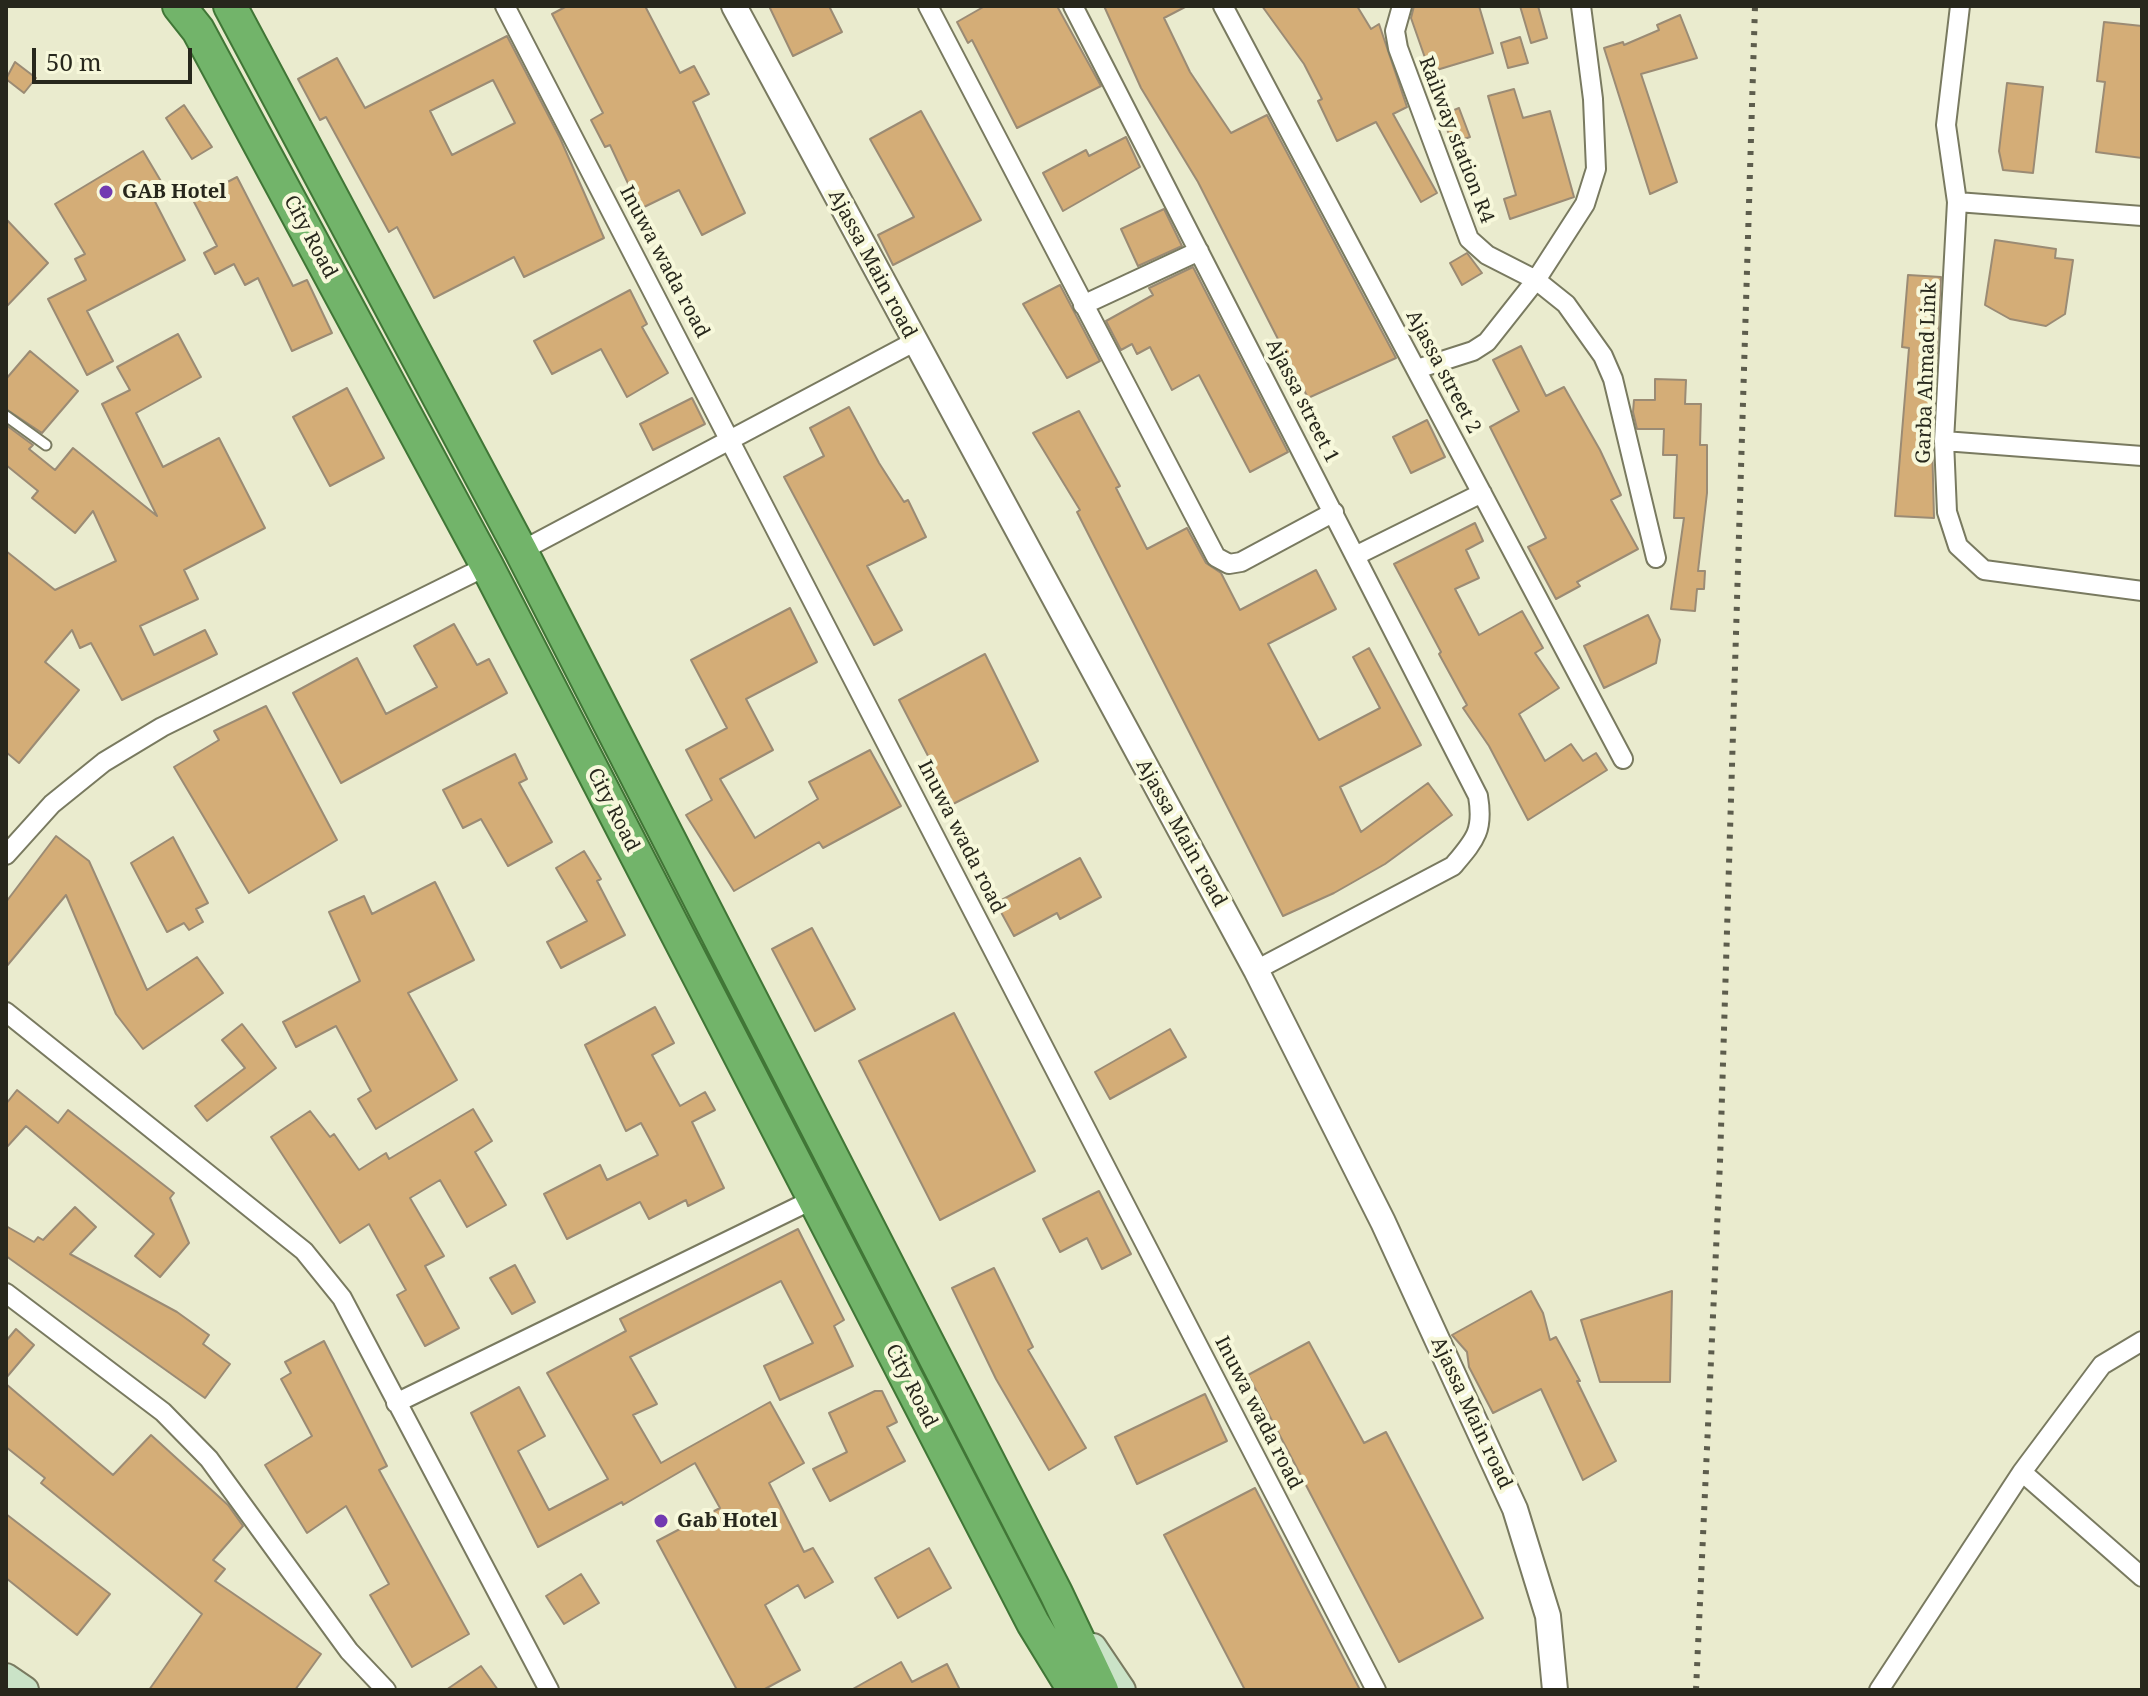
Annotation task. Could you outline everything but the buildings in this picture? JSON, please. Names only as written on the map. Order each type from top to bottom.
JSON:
[{"type":"highway","name":"City Road","points":[[179,6],[198,30],[487,566],[1033,1623],[1099,1688]]},
{"type":"highway","name":"City Road","points":[[230,6],[521,551],[1056,1593],[1099,1688]]},
{"type":"main road","name":"City Road","points":[[1033,1623],[1058,1690]]},
{"type":"main road","points":[[6,1677],[25,1690]]},
{"type":"street","name":"Inuwa wada road","points":[[505,6],[1376,1690]]},
{"type":"street","name":"Ajassa Main road","points":[[734,6],[1256,970],[1383,1222],[1515,1509],[1548,1616],[1555,1690]]},
{"type":"street","points":[[928,6],[1083,305],[1222,562],[1241,562],[1334,512]]},
{"type":"street","name":"Ajassa street 1","points":[[1073,6],[1478,796],[1482,819],[1474,841],[1453,866],[1256,970]]},
{"type":"street","name":"Ajassa street 2","points":[[1223,6],[1623,759]]},
{"type":"street","name":"Railway station R4","points":[[1402,6],[1395,31],[1398,48],[1469,239],[1487,255],[1536,280],[1566,304],[1603,356],[1613,379],[1656,558]]},
{"type":"street","points":[[1417,369],[1473,351],[1487,342],[1536,280],[1585,204],[1596,169],[1593,99],[1581,6]]},
{"type":"street","name":"Garba Ahmad Link","points":[[1960,6],[1946,125],[1948,161],[1957,202],[1944,441],[1947,512],[1958,546],[1984,570],[2142,591]]},
{"type":"street","points":[[1957,202],[2142,216]]},
{"type":"street","points":[[1083,305],[1199,251]]},
{"type":"street","points":[[521,551],[914,342]]},
{"type":"street","points":[[1944,441],[2142,456]]},
{"type":"street","points":[[1357,555],[1482,493]]},
{"type":"street","points":[[6,855],[52,804],[116,755],[162,727],[487,566]]},
{"type":"street","points":[[6,1012],[304,1251],[342,1298],[549,1690]]},
{"type":"street","points":[[396,1403],[814,1199]]},
{"type":"street","points":[[6,1293],[163,1412],[209,1459],[349,1651],[386,1690]]},
{"type":"street","points":[[1879,1690],[2022,1472],[2102,1365],[2142,1341]]},
{"type":"street","points":[[2022,1472],[2142,1577]]},
{"type":"lane","points":[[6,416],[46,445]]},
{"type":"railway","points":[[1696,1690],[1720,1162],[1755,6]]},
{"type":"place","name":"GAB Hotel","points":[[106,192]]},
{"type":"place","name":"Gab Hotel","points":[[661,1521]]}]
